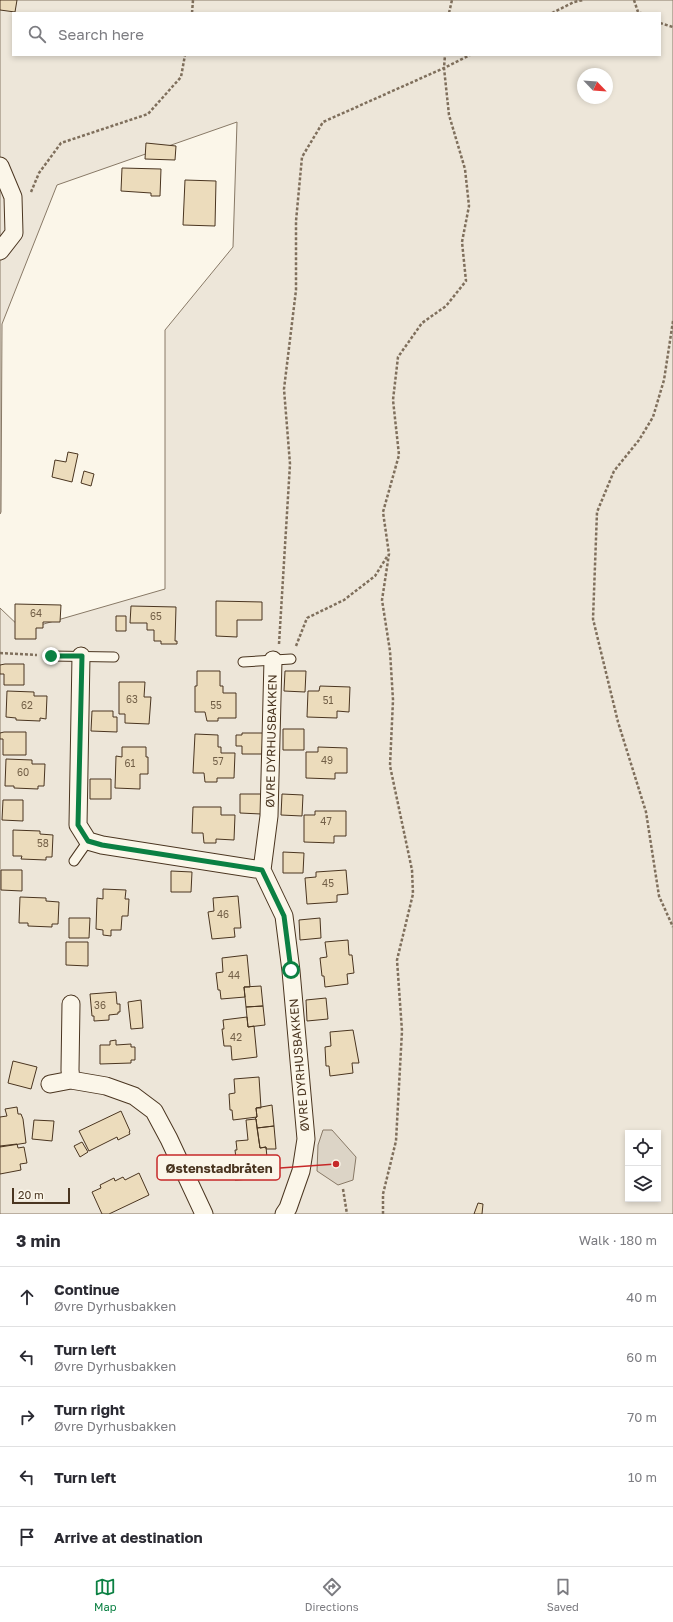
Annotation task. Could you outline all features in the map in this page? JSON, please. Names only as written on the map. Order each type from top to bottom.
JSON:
[{"type":"street","points":[[0,166],[13,197],[14,233],[0,251]]},
{"type":"street","points":[[82,656],[78,825],[88,841],[102,845],[262,870]]},
{"type":"street","name":"ØVRE DYRHUSBAKKEN","points":[[275,660],[269,816],[262,870],[284,916],[291,970],[306,1139],[301,1171],[288,1208],[284,1214]]},
{"type":"street","points":[[71,1004],[71,1080]]},
{"type":"street","points":[[50,1084],[71,1080],[106,1086],[134,1096],[154,1112],[169,1138],[204,1214]]},
{"type":"lane","points":[[51,656],[114,657]]},
{"type":"lane","points":[[243,662],[291,659]]},
{"type":"lane","points":[[74,861],[88,841]]},
{"type":"path","points":[[192,12],[193,0]]},
{"type":"path","points":[[449,12],[452,0]]},
{"type":"path","points":[[554,12],[574,2],[583,0]]},
{"type":"path","points":[[634,0],[638,12]]},
{"type":"path","points":[[661,23],[673,27]]},
{"type":"path","points":[[30,193],[39,173],[61,144],[148,114],[181,77],[185,56]]},
{"type":"path","points":[[384,1214],[383,1194],[396,1142],[402,1031],[397,960],[413,894],[412,870],[390,766],[393,700],[390,651],[382,600],[389,554],[383,512],[399,455],[393,400],[398,357],[422,323],[446,306],[466,282],[462,242],[469,206],[465,169],[449,115],[444,56]]},
{"type":"path","points":[[275,660],[290,464],[284,389],[296,290],[296,221],[302,157],[323,122],[468,56]]},
{"type":"path","points":[[673,321],[664,380],[653,417],[639,440],[614,471],[597,512],[593,620],[618,722],[646,812],[659,896],[673,927]]},
{"type":"path","points":[[291,659],[307,618],[344,600],[375,576],[389,554]]},
{"type":"path","points":[[0,652],[51,656]]},
{"type":"path","points":[[343,1189],[347,1214]]},
{"type":"shaded area","points":[[0,0],[673,0],[673,1214],[0,1214],[0,608],[23,630],[165,589],[165,330],[233,247],[237,122],[57,185],[2,324],[0,514]]},
{"type":"shaded area","points":[[323,1130],[332,1130],[356,1157],[353,1180],[338,1185],[317,1171],[318,1145]]},
{"type":"building","points":[[0,0],[17,0],[15,12],[0,10]]},
{"type":"building","points":[[146,143],[176,146],[175,160],[145,159]]},
{"type":"building","points":[[122,168],[161,169],[160,196],[151,196],[151,193],[121,191]]},
{"type":"building","points":[[185,180],[216,181],[215,226],[183,225]]},
{"type":"building","points":[[68,452],[78,454],[72,482],[52,477],[55,460],[66,462]]},
{"type":"building","points":[[84,471],[94,474],[91,486],[81,483]]},
{"type":"building","points":[[216,601],[262,602],[262,620],[237,620],[237,637],[216,636]]},
{"type":"building","points":[[15,604],[61,605],[60,622],[43,622],[43,628],[36,628],[36,639],[15,639]]},
{"type":"building","points":[[131,606],[176,607],[175,641],[177,641],[177,644],[161,644],[161,641],[154,641],[154,630],[147,630],[147,623],[130,623]]},
{"type":"building","points":[[116,616],[126,616],[126,631],[116,631]]},
{"type":"building","points":[[24,664],[24,685],[4,685],[4,674],[0,674],[0,665]]},
{"type":"building","points":[[197,671],[220,671],[220,686],[223,686],[223,693],[236,693],[236,718],[218,718],[218,721],[207,721],[205,712],[195,712],[195,686],[197,686]]},
{"type":"building","points":[[285,671],[306,671],[305,692],[284,691]]},
{"type":"building","points":[[119,682],[145,682],[144,697],[151,697],[149,724],[125,723],[125,714],[119,714]]},
{"type":"building","points":[[320,686],[350,687],[349,712],[337,711],[337,718],[307,717],[308,691],[319,691]]},
{"type":"building","points":[[7,691],[34,692],[34,696],[47,696],[46,719],[40,718],[40,721],[16,720],[16,718],[6,717]]},
{"type":"building","points":[[92,711],[113,711],[113,717],[117,717],[117,732],[91,731]]},
{"type":"building","points":[[283,729],[304,729],[304,750],[283,750]]},
{"type":"building","points":[[26,732],[26,755],[3,755],[3,739],[0,739],[0,733]]},
{"type":"building","points":[[242,733],[263,733],[262,754],[242,754],[242,746],[236,746],[236,735],[242,735]]},
{"type":"building","points":[[195,734],[218,735],[218,747],[221,747],[221,753],[235,753],[234,778],[217,778],[217,782],[205,782],[204,773],[193,773]]},
{"type":"building","points":[[122,747],[146,747],[146,757],[148,757],[148,774],[140,774],[140,789],[115,788],[116,756],[122,757]]},
{"type":"building","points":[[318,747],[347,748],[347,773],[335,773],[335,779],[306,778],[306,752],[318,752]]},
{"type":"building","points":[[6,759],[32,760],[32,764],[45,764],[44,786],[38,786],[38,789],[5,786]]},
{"type":"building","points":[[90,779],[111,779],[111,799],[90,799]]},
{"type":"building","points":[[240,794],[261,794],[261,814],[240,813]]},
{"type":"building","points":[[282,794],[303,795],[302,816],[281,815]]},
{"type":"building","points":[[3,800],[23,800],[23,821],[2,820]]},
{"type":"building","points":[[193,807],[221,807],[221,815],[235,815],[234,840],[216,839],[216,843],[204,843],[203,833],[192,833]]},
{"type":"building","points":[[315,811],[346,811],[346,836],[334,836],[334,843],[304,842],[304,815],[315,815]]},
{"type":"building","points":[[13,830],[40,831],[40,834],[53,835],[52,857],[46,857],[46,860],[21,859],[22,856],[13,856]]},
{"type":"building","points":[[283,852],[304,853],[303,873],[283,873]]},
{"type":"building","points":[[1,870],[22,870],[22,891],[1,890]]},
{"type":"building","points":[[346,870],[348,894],[337,895],[337,902],[307,904],[305,878],[316,877],[316,872]]},
{"type":"building","points":[[171,871],[192,872],[191,892],[171,892]]},
{"type":"building","points":[[103,889],[126,890],[125,899],[129,899],[128,916],[122,916],[121,930],[111,930],[111,936],[103,935],[103,930],[96,929],[97,898],[103,899]]},
{"type":"building","points":[[238,896],[241,928],[234,928],[235,937],[212,939],[208,912],[214,911],[213,898]]},
{"type":"building","points":[[20,897],[46,898],[46,901],[59,902],[58,924],[52,924],[52,927],[28,926],[28,923],[19,923]]},
{"type":"building","points":[[69,918],[90,918],[89,938],[69,938]]},
{"type":"building","points":[[320,918],[321,938],[300,940],[299,920]]},
{"type":"building","points":[[348,940],[349,955],[352,955],[354,973],[347,974],[348,984],[325,987],[320,958],[327,957],[325,942]]},
{"type":"building","points":[[66,942],[88,942],[88,966],[66,965]]},
{"type":"building","points":[[247,955],[250,987],[244,987],[245,997],[221,999],[220,990],[218,990],[216,973],[223,972],[222,958]]},
{"type":"building","points":[[261,986],[263,1006],[246,1007],[244,987]]},
{"type":"building","points":[[116,992],[117,1004],[120,1004],[120,1012],[118,1012],[118,1014],[109,1015],[109,1020],[94,1021],[94,1016],[92,1016],[90,994]]},
{"type":"building","points":[[326,998],[328,1019],[307,1021],[306,1000]]},
{"type":"building","points":[[141,1000],[143,1028],[131,1029],[128,1002]]},
{"type":"building","points":[[263,1006],[265,1025],[248,1027],[246,1007]]},
{"type":"building","points":[[247,1017],[248,1027],[254,1026],[257,1057],[232,1060],[231,1046],[224,1046],[222,1029],[224,1029],[223,1020]]},
{"type":"building","points":[[353,1030],[359,1063],[352,1063],[353,1073],[330,1076],[329,1066],[326,1066],[325,1047],[331,1046],[330,1032]]},
{"type":"building","points":[[116,1040],[116,1045],[131,1044],[131,1047],[135,1047],[135,1060],[131,1060],[131,1063],[100,1064],[100,1045],[110,1045],[110,1041]]},
{"type":"building","points":[[13,1061],[37,1067],[31,1089],[8,1083]]},
{"type":"building","points":[[259,1077],[261,1108],[256,1108],[257,1117],[233,1120],[232,1110],[230,1110],[229,1094],[235,1093],[234,1079]]},
{"type":"building","points":[[272,1105],[274,1126],[257,1128],[255,1118],[257,1117],[256,1108]]},
{"type":"building","points":[[17,1107],[18,1114],[21,1114],[23,1119],[26,1143],[0,1147],[0,1117],[7,1116],[5,1109]]},
{"type":"building","points":[[121,1111],[130,1134],[118,1140],[117,1137],[89,1151],[79,1131]]},
{"type":"building","points":[[256,1119],[260,1148],[266,1147],[269,1178],[235,1180],[234,1170],[244,1169],[243,1166],[237,1167],[235,1150],[237,1150],[236,1141],[248,1140],[246,1120]]},
{"type":"building","points":[[34,1120],[54,1121],[52,1141],[32,1139]]},
{"type":"building","points":[[274,1126],[276,1149],[266,1149],[266,1147],[260,1148],[257,1128]]},
{"type":"building","points":[[82,1142],[88,1152],[80,1157],[74,1146]]},
{"type":"building","points":[[17,1144],[18,1148],[24,1147],[27,1163],[20,1164],[21,1170],[0,1174],[0,1146]]},
{"type":"building","points":[[139,1173],[149,1195],[109,1214],[102,1214],[92,1192],[101,1188],[100,1185],[114,1178],[115,1181],[123,1177],[125,1180]]},
{"type":"building","points":[[478,1203],[483,1204],[482,1214],[474,1214]]},
{"type":"place","name":"Østenstadbråten","points":[[336,1164]]},
{"type":"route","points":[[51,656],[82,656],[78,825],[88,841],[102,845],[262,870],[284,916],[291,970]]}]
